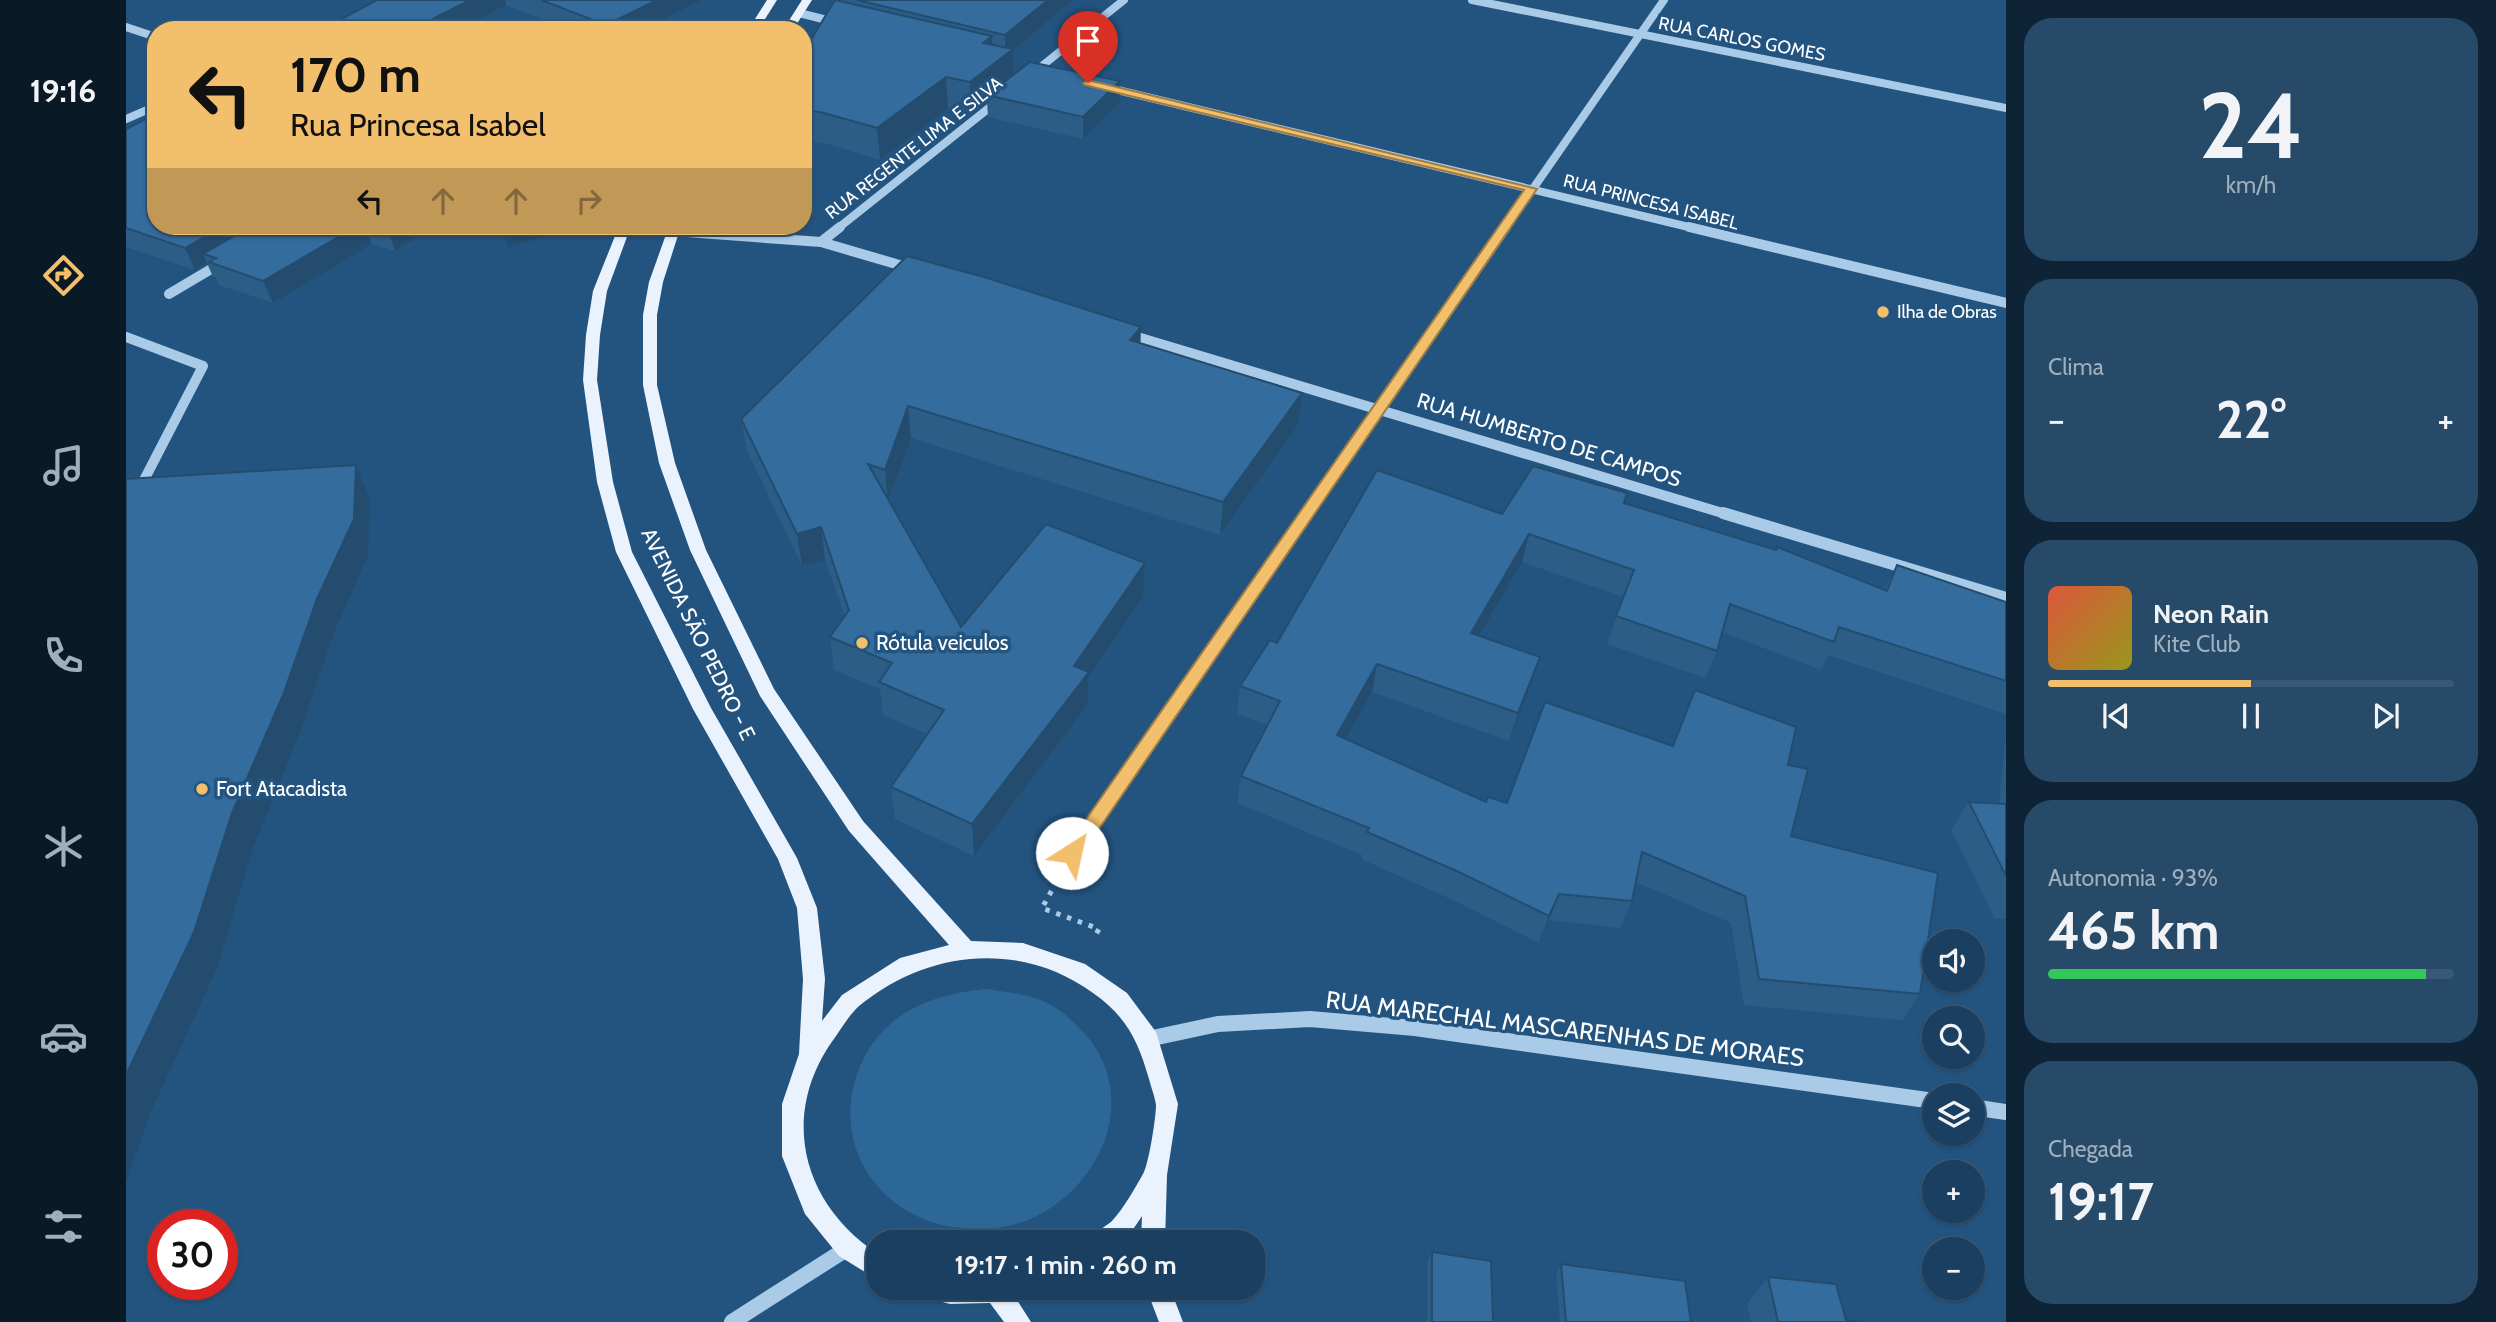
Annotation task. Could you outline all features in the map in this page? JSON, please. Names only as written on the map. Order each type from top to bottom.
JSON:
[{"type":"main road","points":[[759,21],[772,0]]},
{"type":"main road","points":[[794,21],[807,0]]},
{"type":"main road","name":"AVENIDA SÃO PEDRO - E","points":[[622,235],[600,291],[593,335],[590,380],[605,482],[625,552],[702,709],[787,858],[807,908],[814,979],[808,1055]]},
{"type":"main road","name":"AVENIDA SÃO PEDRO - E","points":[[672,235],[656,282],[650,315],[650,385],[667,463],[698,550],[766,691],[856,826],[966,949]]},
{"type":"main road","points":[[866,1260],[848,1248],[813,1206],[794,1156],[793,1104],[808,1055],[850,1001],[907,964],[966,949],[1023,952],[1078,970],[1119,999],[1148,1039],[1167,1104],[1156,1174],[1154,1230]]},
{"type":"main road","points":[[1119,1230],[1156,1174]]},
{"type":"main road","points":[[1007,1300],[1019,1322]]},
{"type":"main road","points":[[1163,1300],[1171,1322]]},
{"type":"street","name":"RUA REGENTE LIMA E SILVA","points":[[1025,79],[1124,0]]},
{"type":"street","name":"RUA CARLOS GOMES","points":[[1472,0],[2006,108]]},
{"type":"street","points":[[1072,853],[1664,0]]},
{"type":"street","points":[[799,13],[855,27]]},
{"type":"street","points":[[126,27],[147,34]]},
{"type":"street","points":[[1023,68],[1049,74]]},
{"type":"street","name":"RUA PRINCESA ISABEL","points":[[1089,83],[2006,303]]},
{"type":"street","name":"RUA REGENTE LIMA E SILVA","points":[[821,242],[1004,96]]},
{"type":"street","points":[[126,119],[147,110]]},
{"type":"street","points":[[748,235],[821,242],[928,274]]},
{"type":"street","points":[[169,294],[227,260]]},
{"type":"street","name":"RUA HUMBERTO DE CAMPOS","points":[[1114,329],[2006,598]]},
{"type":"street","points":[[126,337],[203,366],[126,515]]},
{"type":"street","name":"RUA MARECHAL MASCARENHAS DE MORAES","points":[[1148,1039],[1218,1024],[1310,1019],[1415,1028],[1922,1099]]},
{"type":"street","points":[[1985,1109],[2006,1112]]},
{"type":"street","points":[[732,1322],[848,1248]]},
{"type":"path","points":[[1072,853],[1042,908],[1099,929],[1078,970]]},
{"type":"shaded area","points":[[984,989],[1035,998],[1062,1012],[1090,1040],[1105,1067],[1111,1094],[1109,1122],[1101,1149],[1087,1174],[1067,1196],[1043,1213],[1016,1224],[969,1229],[927,1221],[904,1209],[884,1193],[867,1172],[856,1150],[851,1126],[851,1102],[856,1078],[865,1056],[879,1036],[897,1019],[934,1000]]},
{"type":"building","points":[[377,0],[470,0],[429,21],[338,21]]},
{"type":"building","points":[[541,0],[657,0],[614,21],[596,21]]},
{"type":"building","points":[[835,0],[992,36],[983,43],[1013,49],[970,82],[946,77],[877,128],[812,111],[812,38]]},
{"type":"building","points":[[857,0],[1048,0],[1005,35]]},
{"type":"building","points":[[1030,62],[1120,81],[1083,117],[987,95]]},
{"type":"building","points":[[147,118],[147,235],[207,235],[185,248],[126,228],[126,129]]},
{"type":"building","points":[[236,235],[342,235],[263,281],[209,262],[216,258],[203,254]]},
{"type":"building","points":[[907,256],[984,277],[1141,327],[1130,340],[1302,393],[1223,502],[908,406],[885,470],[868,464],[961,627],[1046,524],[1145,563],[1074,666],[1089,672],[972,824],[891,787],[944,710],[879,682],[892,663],[830,637],[849,610],[821,527],[797,534],[741,419]]},
{"type":"building","name":"Fort Atacadista","points":[[356,465],[354,519],[317,599],[283,695],[232,813],[194,932],[126,1075],[126,479]]},
{"type":"building","points":[[1533,466],[1627,493],[1624,503],[1776,550],[1777,547],[1887,591],[1897,565],[2006,602],[2006,681],[1839,627],[1834,642],[1730,604],[1717,651],[1616,616],[1634,570],[1529,534],[1471,633],[1540,657],[1518,713],[1377,664],[1337,735],[1486,802],[1488,797],[1507,803],[1545,702],[1673,746],[1695,690],[1796,727],[1788,765],[1808,769],[1791,836],[1938,873],[1930,929],[1922,929],[1920,994],[1759,979],[1745,896],[1642,852],[1632,901],[1559,894],[1549,916],[1461,873],[1367,832],[1369,828],[1241,776],[1280,701],[1240,686],[1270,640],[1277,643],[1377,470],[1502,514]]},
{"type":"building","points":[[1969,802],[2006,804],[2006,876]]},
{"type":"building","points":[[1432,1252],[1491,1261],[1493,1322],[1432,1322]]},
{"type":"building","points":[[1561,1264],[1685,1281],[1691,1322],[1566,1322]]},
{"type":"building","points":[[1768,1277],[1836,1284],[1846,1320],[1865,1322],[1778,1322]]},
{"type":"place","name":"Ilha de Obras","points":[[1883,312]]},
{"type":"place","name":"Rótula veiculos","points":[[862,643]]},
{"type":"place","name":"Fort Atacadista","points":[[202,789]]},
{"type":"route","points":[[1072,853],[1531,189],[1088,83]]}]
